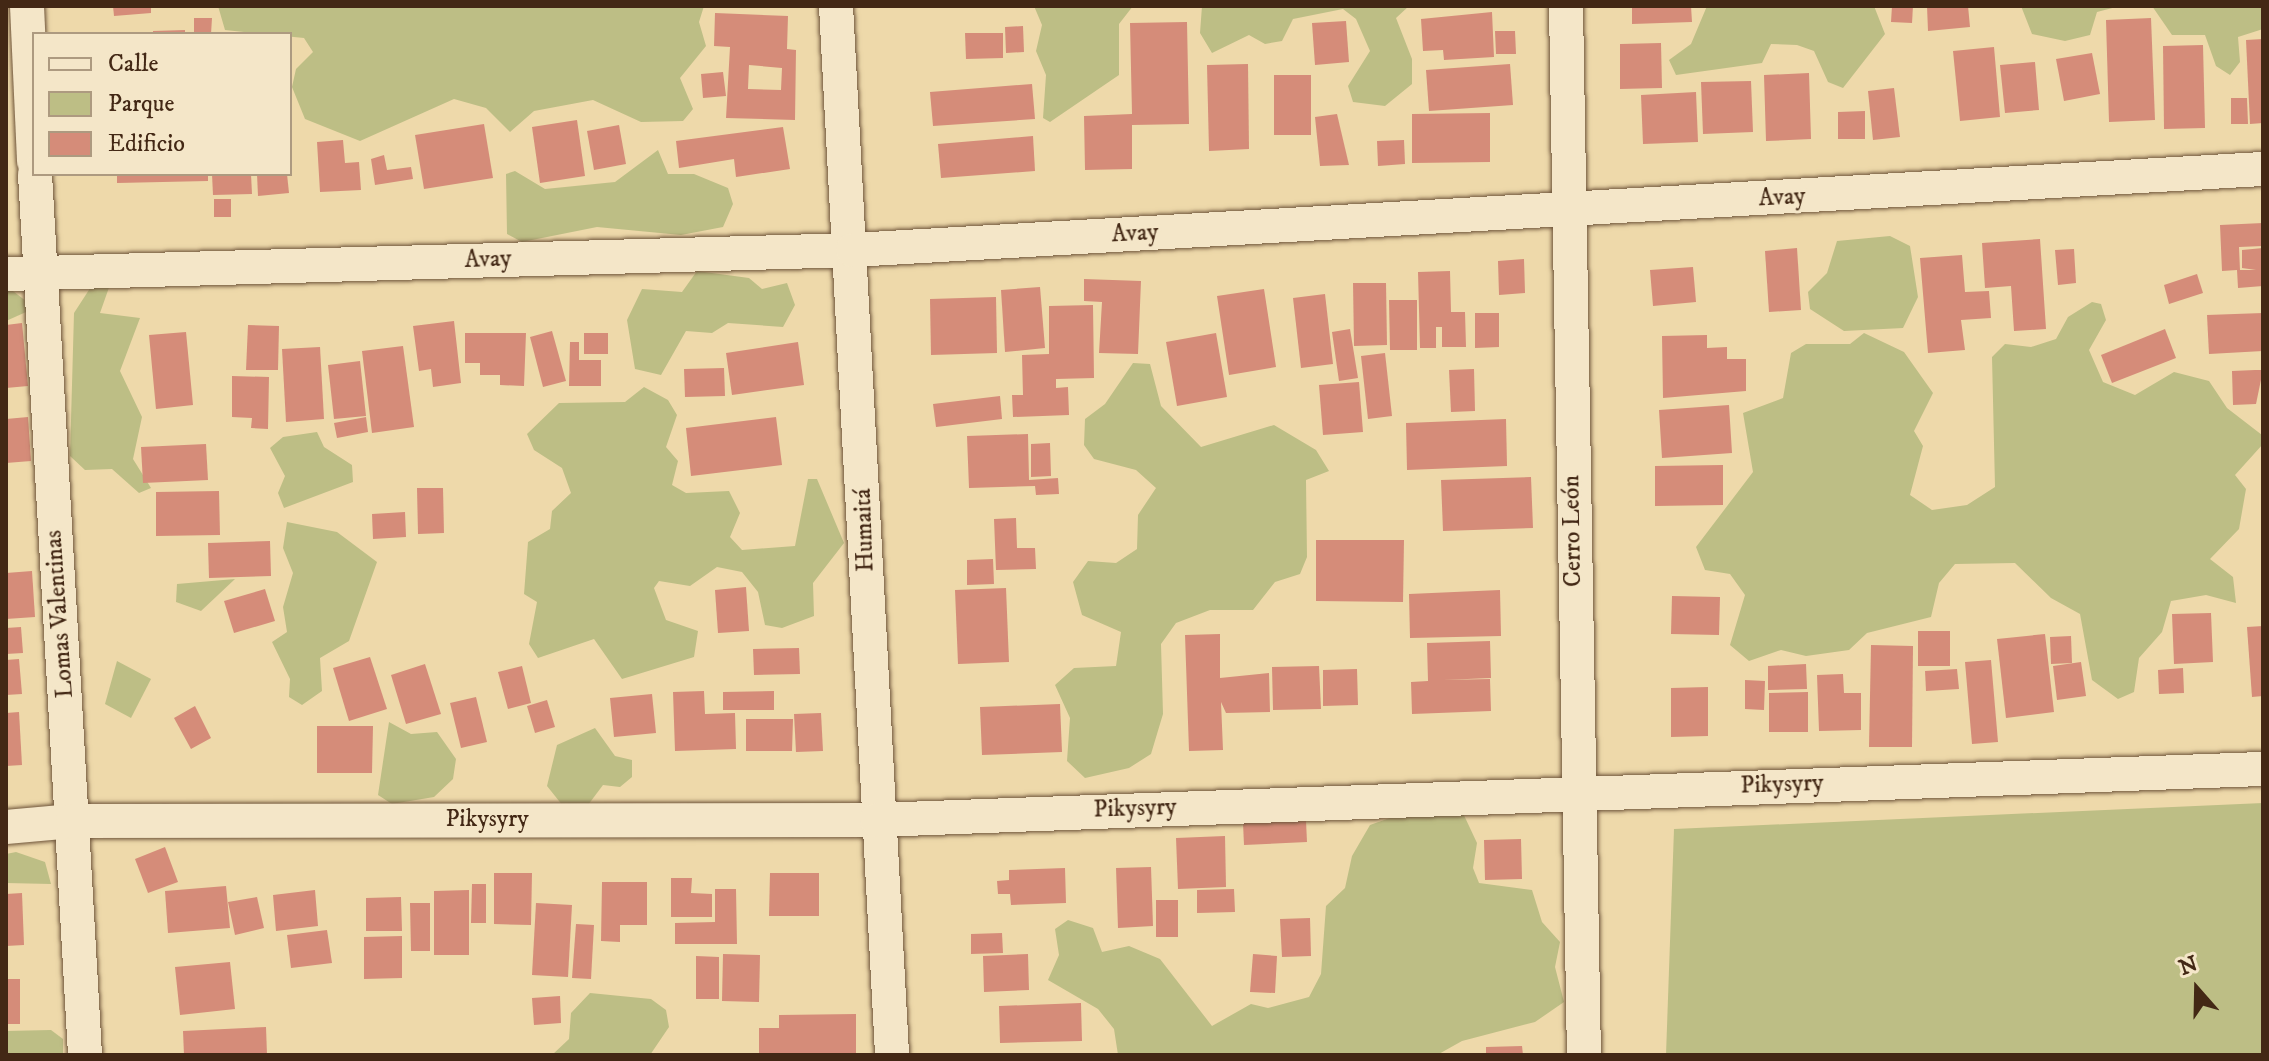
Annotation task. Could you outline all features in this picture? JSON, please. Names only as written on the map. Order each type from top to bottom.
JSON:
[{"type":"street","points":[[27,6],[32,117]]},
{"type":"street","name":"Humaitá","points":[[836,6],[853,250],[877,820],[892,1055]]},
{"type":"street","name":"Cerro León","points":[[1566,6],[1576,792],[1584,1055]]},
{"type":"street","name":"Avay","points":[[23,273],[853,250],[2263,169]]},
{"type":"street","name":"Lomas Valentinas","points":[[35,176],[23,273],[73,821],[85,1055]]},
{"type":"street","name":"Pikysyry","points":[[6,827],[73,821],[877,820],[2263,769]]},
{"type":"green space","points":[[218,6],[704,6],[699,22],[706,46],[680,78],[693,109],[683,121],[641,122],[593,100],[534,111],[510,132],[486,108],[454,99],[360,141],[305,119],[292,87],[296,69],[313,52],[304,38],[292,37],[292,32],[225,30]]},
{"type":"green space","points":[[1034,6],[1133,6],[1119,24],[1119,75],[1050,122],[1043,118],[1046,75],[1036,51],[1042,25]]},
{"type":"green space","points":[[1202,6],[1409,6],[1396,18],[1412,59],[1412,84],[1385,106],[1353,102],[1348,86],[1370,51],[1356,19],[1343,9],[1293,19],[1282,41],[1265,44],[1249,35],[1212,53],[1200,33]]},
{"type":"green space","points":[[1707,6],[1874,6],[1885,34],[1843,88],[1828,82],[1814,51],[1797,45],[1771,44],[1762,63],[1676,75],[1669,60],[1691,44]]},
{"type":"green space","points":[[2021,6],[2120,6],[2097,12],[2090,35],[2065,41],[2032,34]]},
{"type":"green space","points":[[2152,6],[2263,6],[2263,29],[2238,37],[2240,62],[2230,75],[2216,66],[2205,35],[2172,35]]},
{"type":"green space","points":[[658,150],[668,174],[694,174],[728,188],[733,204],[723,227],[681,235],[597,227],[522,242],[507,234],[506,174],[515,171],[545,189],[615,182]]},
{"type":"green space","points":[[1890,236],[1910,246],[1918,297],[1903,328],[1844,331],[1810,309],[1808,292],[1827,273],[1837,241]]},
{"type":"green space","points":[[697,271],[749,278],[762,289],[787,283],[795,305],[783,327],[728,323],[712,333],[686,331],[661,375],[635,369],[627,320],[642,289],[682,292]]},
{"type":"green space","points":[[98,276],[112,279],[100,313],[140,318],[120,371],[142,417],[133,459],[151,488],[139,493],[112,469],[85,470],[70,456],[74,313]]},
{"type":"green space","points":[[6,288],[9,288],[35,308],[6,321]]},
{"type":"green space","points":[[2092,302],[2101,304],[2106,320],[2089,350],[2103,382],[2135,395],[2174,372],[2209,381],[2227,408],[2262,435],[2263,444],[2235,475],[2246,489],[2239,529],[2210,559],[2233,577],[2236,603],[2206,595],[2171,601],[2162,632],[2139,658],[2134,692],[2118,699],[2092,680],[2080,614],[2051,598],[2015,563],[1955,564],[1939,583],[1931,617],[1867,633],[1849,650],[1806,656],[1781,650],[1749,661],[1730,645],[1745,595],[1730,574],[1705,570],[1696,547],[1753,472],[1743,413],[1783,398],[1791,353],[1806,344],[1850,344],[1864,333],[1904,352],[1933,393],[1914,431],[1923,446],[1910,495],[1932,510],[1967,505],[1995,487],[1992,357],[2005,344],[2031,347],[2056,339],[2068,317]]},
{"type":"green space","points":[[1133,363],[1150,364],[1161,406],[1201,447],[1274,425],[1316,450],[1329,471],[1306,480],[1307,557],[1300,574],[1275,582],[1253,610],[1210,610],[1176,623],[1161,644],[1163,714],[1151,754],[1129,768],[1085,778],[1067,761],[1070,718],[1055,685],[1074,668],[1116,666],[1121,632],[1082,615],[1073,582],[1088,561],[1116,563],[1137,549],[1138,515],[1156,488],[1136,470],[1094,459],[1084,445],[1085,419],[1105,404]]},
{"type":"green space","points":[[644,387],[668,400],[677,415],[666,447],[678,461],[672,485],[686,493],[729,491],[740,513],[730,537],[742,550],[795,546],[808,479],[817,479],[844,543],[813,583],[814,616],[782,628],[765,625],[758,592],[742,572],[717,567],[690,586],[659,581],[654,588],[666,620],[698,631],[694,657],[622,679],[594,639],[538,658],[529,644],[537,602],[524,594],[528,542],[550,529],[552,511],[571,493],[562,468],[534,450],[527,434],[559,403],[625,402]]},
{"type":"green space","points":[[317,432],[324,447],[352,465],[353,482],[284,508],[278,493],[285,476],[270,448],[283,437]]},
{"type":"green space","points":[[287,522],[337,532],[377,562],[349,641],[320,658],[322,691],[302,705],[289,697],[290,679],[272,642],[287,632],[283,607],[293,573],[283,548]]},
{"type":"green space","points":[[235,579],[201,611],[176,602],[177,584]]},
{"type":"green space","points":[[117,661],[151,679],[131,718],[105,704]]},
{"type":"green space","points":[[389,722],[411,734],[437,732],[456,759],[453,779],[434,797],[392,804],[378,795]]},
{"type":"green space","points":[[595,728],[615,756],[632,760],[632,777],[620,787],[603,785],[588,805],[563,806],[547,786],[557,745]]},
{"type":"green space","points":[[2263,803],[2263,1055],[1666,1055],[1674,829]]},
{"type":"green space","points":[[1462,811],[1477,843],[1473,868],[1479,883],[1532,890],[1542,922],[1560,942],[1555,967],[1564,1002],[1535,1022],[1462,1041],[1437,1055],[1118,1055],[1114,1029],[1098,1009],[1048,980],[1059,955],[1055,929],[1068,920],[1093,928],[1102,952],[1129,946],[1160,959],[1212,1026],[1251,1004],[1268,1008],[1309,997],[1321,974],[1326,906],[1345,888],[1352,856],[1370,825],[1401,814]]},
{"type":"green space","points":[[16,852],[45,862],[51,884],[6,883],[6,854]]},
{"type":"green space","points":[[590,993],[651,999],[666,1010],[669,1027],[650,1055],[552,1055],[569,1039],[571,1013]]},
{"type":"green space","points":[[51,1030],[63,1039],[63,1055],[6,1055],[6,1031]]},
{"type":"building","points":[[113,6],[151,6],[151,13],[114,16]]},
{"type":"building","points":[[1632,6],[1691,6],[1692,22],[1632,24]]},
{"type":"building","points":[[1892,6],[1913,6],[1912,23],[1891,22]]},
{"type":"building","points":[[1927,6],[1968,6],[1970,27],[1928,31]]},
{"type":"building","points":[[1492,12],[1494,57],[1444,60],[1443,50],[1423,51],[1421,19]]},
{"type":"building","points":[[715,13],[788,16],[787,49],[796,50],[795,120],[726,118],[730,47],[714,46]],"holes":[[[749,65],[782,68],[781,90],[748,89]]]},
{"type":"building","points":[[194,18],[212,18],[211,32],[194,32]]},
{"type":"building","points":[[2151,18],[2155,120],[2109,122],[2106,20]]},
{"type":"building","points":[[1346,21],[1349,62],[1315,65],[1312,23]]},
{"type":"building","points":[[1187,22],[1189,124],[1132,125],[1132,169],[1085,170],[1084,116],[1132,114],[1130,23]]},
{"type":"building","points":[[1023,26],[1024,52],[1006,53],[1005,27]]},
{"type":"building","points":[[185,30],[185,32],[153,32]]},
{"type":"building","points":[[1495,31],[1515,31],[1516,54],[1496,54]]},
{"type":"building","points":[[965,33],[1003,33],[1003,58],[966,59]]},
{"type":"building","points":[[2263,39],[2263,123],[2250,124],[2246,40]]},
{"type":"building","points":[[1661,43],[1662,88],[1620,89],[1620,44]]},
{"type":"building","points":[[2203,45],[2205,128],[2164,129],[2163,46]]},
{"type":"building","points":[[1994,47],[2000,117],[1960,121],[1953,51]]},
{"type":"building","points":[[2092,53],[2100,94],[2064,101],[2056,59]]},
{"type":"building","points":[[2035,62],[2039,110],[2005,113],[2000,65]]},
{"type":"building","points":[[1248,64],[1249,149],[1209,151],[1207,65]]},
{"type":"building","points":[[1510,64],[1513,105],[1429,111],[1426,70]]},
{"type":"building","points":[[723,72],[726,96],[703,98],[701,74]]},
{"type":"building","points":[[1809,73],[1811,139],[1766,141],[1764,75]]},
{"type":"building","points":[[1274,75],[1311,75],[1311,135],[1274,135]]},
{"type":"building","points":[[1751,81],[1753,132],[1703,134],[1701,82]]},
{"type":"building","points":[[1032,84],[1035,119],[933,126],[930,92]]},
{"type":"building","points":[[1894,88],[1900,137],[1873,140],[1868,91]]},
{"type":"building","points":[[1696,92],[1698,142],[1643,144],[1641,95]]},
{"type":"building","points":[[2231,98],[2247,98],[2248,124],[2231,124]]},
{"type":"building","points":[[1865,111],[1865,139],[1838,139],[1838,112]]},
{"type":"building","points":[[1490,113],[1490,162],[1412,163],[1412,114]]},
{"type":"building","points":[[1337,114],[1349,165],[1320,166],[1315,117]]},
{"type":"building","points":[[577,120],[585,176],[540,183],[532,127]]},
{"type":"building","points":[[484,124],[493,178],[424,189],[415,135]]},
{"type":"building","points":[[619,125],[626,164],[594,170],[587,131]]},
{"type":"building","points":[[783,127],[790,169],[736,177],[734,159],[679,168],[676,141]]},
{"type":"building","points":[[1033,136],[1035,171],[941,178],[938,144]]},
{"type":"building","points":[[343,140],[345,163],[359,162],[361,190],[320,192],[317,142]]},
{"type":"building","points":[[1404,140],[1405,164],[1378,166],[1377,141]]},
{"type":"building","points":[[384,155],[387,170],[411,167],[413,179],[375,185],[371,159]]},
{"type":"building","points":[[117,176],[208,176],[208,181],[117,183]]},
{"type":"building","points":[[212,176],[251,176],[252,194],[213,195]]},
{"type":"building","points":[[257,176],[287,176],[289,193],[258,196]]},
{"type":"building","points":[[214,199],[231,199],[231,217],[214,217]]},
{"type":"building","points":[[2263,223],[2263,246],[2239,247],[2240,270],[2256,270],[2242,268],[2242,250],[2263,248],[2263,286],[2238,288],[2237,270],[2222,271],[2220,225]]},
{"type":"building","points":[[2040,239],[2046,329],[2014,331],[2011,286],[1985,288],[1982,243]]},
{"type":"building","points":[[1797,248],[1801,310],[1769,312],[1765,251]]},
{"type":"building","points":[[2074,249],[2076,283],[2058,285],[2055,250]]},
{"type":"building","points":[[1962,255],[1965,292],[1989,291],[1991,318],[1961,320],[1965,350],[1928,353],[1920,258]]},
{"type":"building","points":[[1524,259],[1525,293],[1499,295],[1498,261]]},
{"type":"building","points":[[1693,267],[1696,302],[1653,306],[1650,270]]},
{"type":"building","points":[[1450,271],[1451,312],[1465,312],[1466,347],[1442,347],[1442,327],[1436,327],[1436,348],[1420,348],[1418,272]]},
{"type":"building","points":[[2197,274],[2203,293],[2169,304],[2164,285]]},
{"type":"building","points":[[1084,279],[1141,281],[1138,354],[1099,353],[1102,302],[1084,301]]},
{"type":"building","points":[[1353,283],[1386,283],[1387,345],[1354,346]]},
{"type":"building","points":[[1040,287],[1045,348],[1005,352],[1001,290]]},
{"type":"building","points":[[1264,289],[1276,367],[1229,375],[1217,296]]},
{"type":"building","points":[[1325,294],[1333,364],[1301,368],[1293,298]]},
{"type":"building","points":[[996,297],[997,353],[931,355],[930,299]]},
{"type":"building","points":[[1389,300],[1417,300],[1417,350],[1390,350]]},
{"type":"building","points":[[1093,305],[1094,378],[1056,379],[1056,388],[1068,387],[1069,415],[1013,417],[1012,395],[1023,395],[1022,355],[1049,354],[1049,306]]},
{"type":"building","points":[[1475,313],[1499,313],[1499,347],[1475,348]]},
{"type":"building","points":[[2263,313],[2263,351],[2209,354],[2207,315]]},
{"type":"building","points":[[454,321],[461,383],[433,387],[431,369],[419,371],[413,326]]},
{"type":"building","points":[[22,323],[28,386],[6,388],[6,325]]},
{"type":"building","points":[[248,325],[279,326],[278,370],[246,370]]},
{"type":"building","points":[[1350,329],[1358,378],[1339,381],[1332,332]]},
{"type":"building","points":[[2165,329],[2176,358],[2112,383],[2101,355]]},
{"type":"building","points":[[552,331],[566,381],[543,387],[530,337]]},
{"type":"building","points":[[186,332],[193,405],[156,409],[149,335]]},
{"type":"building","points":[[465,333],[526,333],[524,386],[500,385],[500,375],[480,375],[480,363],[465,363]]},
{"type":"building","points":[[584,333],[608,333],[608,354],[584,354]]},
{"type":"building","points":[[1216,333],[1227,397],[1177,406],[1166,342]]},
{"type":"building","points":[[1707,335],[1707,348],[1727,347],[1727,359],[1746,359],[1746,391],[1663,398],[1662,336]]},
{"type":"building","points":[[570,342],[579,342],[579,360],[601,360],[601,386],[569,386]]},
{"type":"building","points":[[798,342],[804,385],[732,395],[726,353]]},
{"type":"building","points":[[403,346],[414,427],[372,433],[362,351]]},
{"type":"building","points":[[320,347],[324,419],[286,422],[282,349]]},
{"type":"building","points":[[1385,353],[1392,416],[1368,419],[1361,356]]},
{"type":"building","points":[[360,361],[366,416],[334,419],[328,365]]},
{"type":"building","points":[[724,368],[725,396],[685,397],[684,369]]},
{"type":"building","points":[[1474,369],[1475,411],[1451,412],[1449,370]]},
{"type":"building","points":[[2263,370],[2256,404],[2233,405],[2232,371]]},
{"type":"building","points":[[232,376],[269,377],[268,429],[251,428],[252,418],[232,417]]},
{"type":"building","points":[[1359,382],[1363,432],[1323,435],[1319,385]]},
{"type":"building","points":[[1000,396],[1002,419],[936,427],[933,404]]},
{"type":"building","points":[[1729,405],[1732,453],[1662,458],[1659,410]]},
{"type":"building","points":[[28,417],[31,461],[6,463],[6,419]]},
{"type":"building","points":[[366,417],[368,432],[337,438],[334,423]]},
{"type":"building","points":[[776,417],[782,465],[691,476],[686,428]]},
{"type":"building","points":[[1506,419],[1507,466],[1407,470],[1406,423]]},
{"type":"building","points":[[1028,434],[1029,480],[1058,478],[1059,494],[1036,495],[1035,486],[969,488],[967,436]]},
{"type":"building","points":[[1050,443],[1051,476],[1031,477],[1031,444]]},
{"type":"building","points":[[206,444],[208,480],[143,483],[141,447]]},
{"type":"building","points":[[1723,465],[1723,505],[1655,506],[1655,466]]},
{"type":"building","points":[[1531,477],[1533,528],[1443,531],[1441,480]]},
{"type":"building","points":[[417,488],[443,488],[444,533],[418,534]]},
{"type":"building","points":[[219,491],[220,535],[156,536],[156,492]]},
{"type":"building","points":[[405,512],[406,537],[373,539],[372,514]]},
{"type":"building","points":[[1016,518],[1017,548],[1035,548],[1036,569],[996,570],[994,519]]},
{"type":"building","points":[[1316,540],[1404,540],[1403,602],[1316,601]]},
{"type":"building","points":[[270,541],[271,576],[209,578],[208,543]]},
{"type":"building","points":[[993,559],[994,584],[967,585],[967,560]]},
{"type":"building","points":[[32,571],[35,617],[6,619],[6,573]]},
{"type":"building","points":[[746,587],[749,631],[718,633],[715,590]]},
{"type":"building","points":[[1006,588],[1009,662],[958,664],[955,590]]},
{"type":"building","points":[[265,589],[275,621],[234,633],[224,601]]},
{"type":"building","points":[[1500,590],[1501,636],[1410,638],[1409,594]]},
{"type":"building","points":[[1672,596],[1720,597],[1719,635],[1671,634]]},
{"type":"building","points":[[2211,613],[2213,662],[2174,664],[2172,614]]},
{"type":"building","points":[[2263,626],[2263,696],[2252,697],[2247,627]]},
{"type":"building","points":[[21,627],[23,653],[6,654],[6,628]]},
{"type":"building","points":[[1918,631],[1950,631],[1950,666],[1918,666]]},
{"type":"building","points":[[1220,634],[1220,678],[1269,673],[1270,712],[1226,713],[1221,702],[1223,750],[1189,751],[1185,635]]},
{"type":"building","points":[[2045,634],[2054,712],[2006,718],[1997,639]]},
{"type":"building","points":[[2071,636],[2072,663],[2051,664],[2050,637]]},
{"type":"building","points":[[1490,641],[1491,678],[1443,680],[1490,679],[1491,711],[1412,714],[1411,682],[1428,681],[1427,643]]},
{"type":"building","points":[[1871,645],[1913,646],[1912,747],[1869,747]]},
{"type":"building","points":[[799,648],[800,674],[754,675],[753,649]]},
{"type":"building","points":[[370,657],[387,709],[349,721],[333,668]]},
{"type":"building","points":[[19,659],[22,694],[6,695],[6,660]]},
{"type":"building","points":[[1991,660],[1998,742],[1972,744],[1965,662]]},
{"type":"building","points":[[2081,662],[2086,696],[2057,700],[2053,666]]},
{"type":"building","points":[[425,664],[441,714],[406,724],[391,675]]},
{"type":"building","points":[[1806,664],[1807,689],[1768,690],[1768,666]]},
{"type":"building","points":[[522,666],[531,703],[508,709],[498,672]]},
{"type":"building","points":[[1319,666],[1321,709],[1273,710],[1272,667]]},
{"type":"building","points":[[2183,668],[2184,693],[2159,694],[2158,670]]},
{"type":"building","points":[[1357,669],[1358,705],[1323,706],[1323,670]]},
{"type":"building","points":[[1957,669],[1959,689],[1926,691],[1925,671]]},
{"type":"building","points":[[1843,674],[1844,693],[1861,693],[1861,730],[1819,731],[1817,675]]},
{"type":"building","points":[[1745,680],[1765,681],[1764,710],[1745,709]]},
{"type":"building","points":[[1708,687],[1708,736],[1671,737],[1671,688]]},
{"type":"building","points":[[704,691],[705,714],[735,713],[736,749],[675,751],[673,692]]},
{"type":"building","points":[[774,691],[774,710],[723,710],[723,692]]},
{"type":"building","points":[[1808,692],[1808,732],[1769,732],[1769,693]]},
{"type":"building","points":[[652,694],[656,733],[614,737],[610,698]]},
{"type":"building","points":[[476,697],[487,742],[461,748],[450,703]]},
{"type":"building","points":[[547,700],[555,727],[535,733],[527,706]]},
{"type":"building","points":[[1060,704],[1062,752],[982,755],[980,707]]},
{"type":"building","points":[[195,706],[211,738],[191,749],[174,718]]},
{"type":"building","points":[[19,712],[22,765],[6,766],[6,713]]},
{"type":"building","points":[[821,713],[823,751],[796,752],[794,714]]},
{"type":"building","points":[[746,719],[793,719],[792,751],[746,751]]},
{"type":"building","points":[[317,726],[373,726],[372,773],[317,773]]},
{"type":"building","points":[[1306,821],[1307,842],[1244,845],[1243,823]]},
{"type":"building","points":[[1225,836],[1226,887],[1178,889],[1176,838]]},
{"type":"building","points":[[1521,839],[1522,879],[1485,880],[1484,840]]},
{"type":"building","points":[[165,847],[178,882],[148,893],[135,859]]},
{"type":"building","points":[[1151,867],[1153,926],[1118,928],[1116,868]]},
{"type":"building","points":[[1065,868],[1066,903],[1011,905],[1010,894],[998,894],[997,881],[1009,880],[1009,870]]},
{"type":"building","points":[[494,873],[532,873],[531,925],[494,924]]},
{"type":"building","points":[[770,873],[819,873],[819,916],[769,916]]},
{"type":"building","points":[[671,878],[692,878],[691,893],[712,894],[712,917],[671,917]]},
{"type":"building","points":[[602,882],[647,882],[647,925],[620,925],[620,942],[601,941]]},
{"type":"building","points":[[472,884],[486,884],[486,923],[471,923]]},
{"type":"building","points":[[226,886],[230,928],[168,933],[165,891]]},
{"type":"building","points":[[715,889],[736,889],[737,944],[675,944],[675,923],[715,922]]},
{"type":"building","points":[[1234,889],[1235,912],[1197,913],[1197,890]]},
{"type":"building","points":[[315,890],[318,926],[276,931],[273,895]]},
{"type":"building","points":[[469,890],[469,955],[434,955],[434,891]]},
{"type":"building","points":[[22,893],[24,945],[6,946],[6,894]]},
{"type":"building","points":[[257,897],[264,928],[235,935],[228,902]]},
{"type":"building","points":[[401,897],[402,931],[366,931],[366,898]]},
{"type":"building","points":[[1156,900],[1178,900],[1178,937],[1156,937]]},
{"type":"building","points":[[410,903],[430,903],[430,951],[411,951]]},
{"type":"building","points":[[536,903],[572,905],[568,977],[532,975]]},
{"type":"building","points":[[1310,918],[1311,956],[1282,957],[1280,919]]},
{"type":"building","points":[[576,924],[594,925],[591,979],[572,978]]},
{"type":"building","points":[[327,930],[332,963],[291,968],[287,935]]},
{"type":"building","points":[[1002,933],[1003,953],[971,954],[971,934]]},
{"type":"building","points":[[402,936],[402,978],[364,979],[364,937]]},
{"type":"building","points":[[723,954],[760,955],[759,1002],[722,1001]]},
{"type":"building","points":[[1028,954],[1029,990],[984,992],[983,956]]},
{"type":"building","points":[[1253,954],[1277,956],[1275,993],[1250,992]]},
{"type":"building","points":[[696,956],[719,957],[719,999],[696,999]]},
{"type":"building","points":[[230,962],[235,1009],[180,1015],[175,967]]},
{"type":"building","points":[[6,979],[20,979],[20,1024],[6,1024]]},
{"type":"building","points":[[560,996],[561,1023],[534,1025],[532,998]]},
{"type":"building","points":[[1081,1003],[1082,1041],[1000,1043],[999,1006]]},
{"type":"building","points":[[856,1014],[856,1055],[759,1055],[759,1028],[779,1028],[779,1015]]},
{"type":"building","points":[[266,1027],[267,1055],[184,1055],[183,1031]]},
{"type":"building","points":[[1522,1046],[1523,1055],[1486,1055],[1486,1047]]}]
